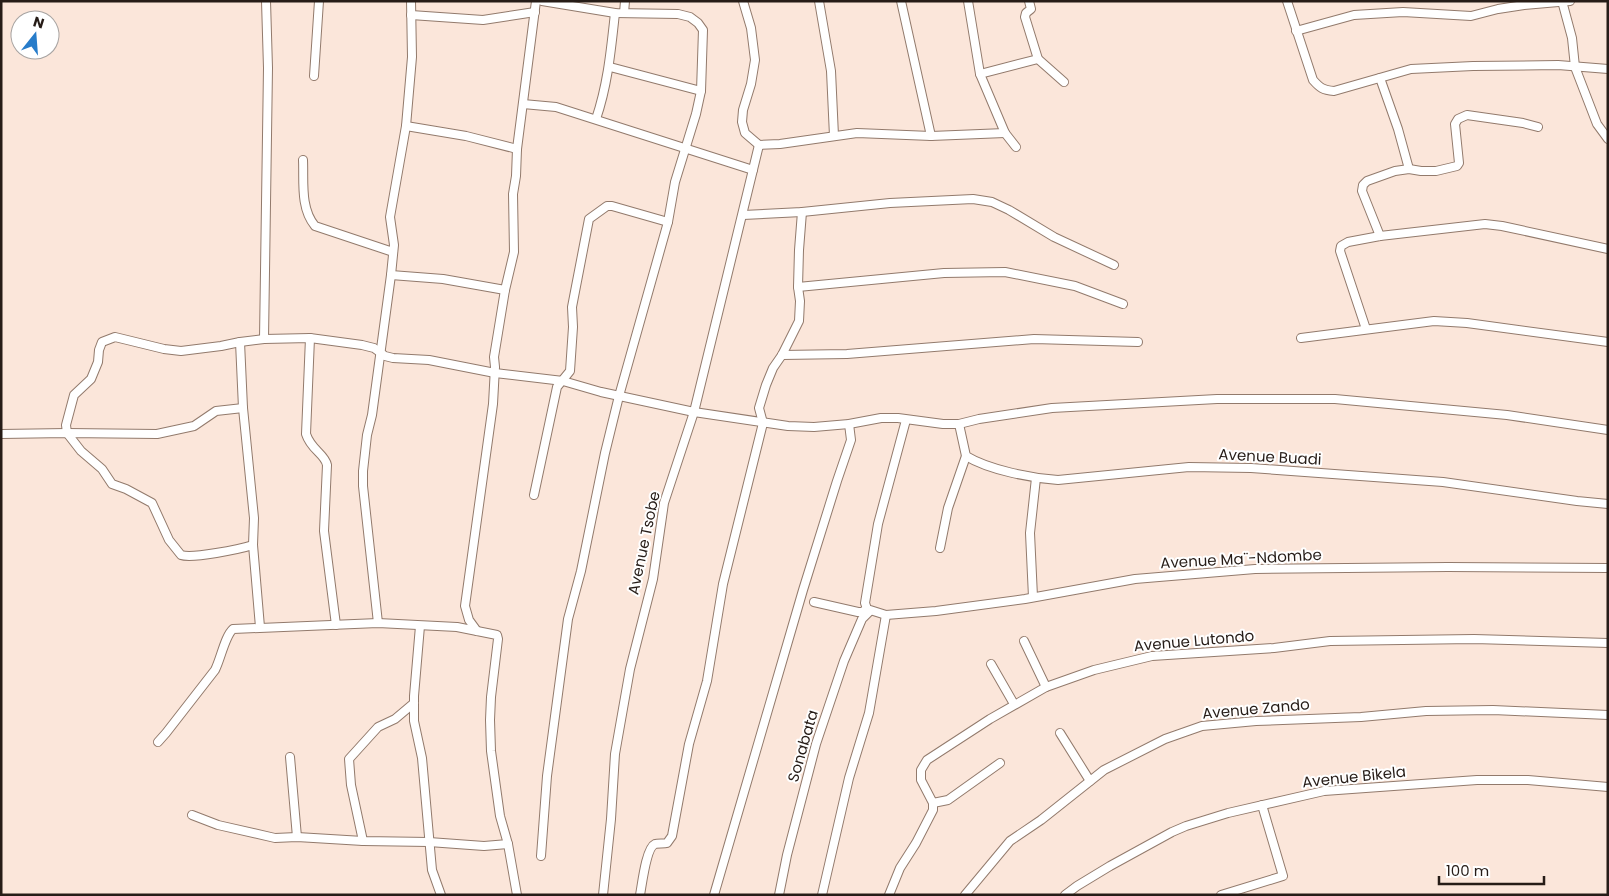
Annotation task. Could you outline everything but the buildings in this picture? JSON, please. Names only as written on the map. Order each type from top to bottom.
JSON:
[{"type":"street","points":[[264,338],[268,68],[266,1]]},
{"type":"street","points":[[314,76],[319,1]]},
{"type":"street","points":[[378,623],[363,471],[391,275],[394,245],[390,217],[406,126],[412,57],[411,1]]},
{"type":"street","points":[[457,627],[466,611],[493,404],[494,357],[505,290],[514,252],[513,194],[536,1]]},
{"type":"street","points":[[541,856],[547,776],[568,619],[619,396],[668,222],[675,182],[696,114],[701,91],[704,30],[690,17],[678,14],[615,13],[542,1]]},
{"type":"street","points":[[624,13],[625,1]]},
{"type":"street","points":[[743,1],[751,28],[755,60],[752,84],[743,110],[742,122],[745,134],[759,144],[780,144],[857,133],[931,136],[1005,132]]},
{"type":"street","points":[[819,1],[831,71],[834,136]]},
{"type":"street","points":[[901,1],[931,136]]},
{"type":"street","points":[[968,1],[980,74],[1005,132],[1016,147]]},
{"type":"street","points":[[1029,1],[1031,9],[1026,12],[1025,17],[1038,59],[1064,82]]},
{"type":"street","points":[[1287,1],[1313,80],[1320,89],[1334,91],[1411,69],[1548,65],[1608,69]]},
{"type":"street","points":[[1296,31],[1354,15],[1403,12],[1471,16],[1524,5],[1570,1]]},
{"type":"street","points":[[1562,2],[1572,38],[1575,67],[1597,124],[1608,139]]},
{"type":"street","points":[[411,16],[483,20],[535,12]]},
{"type":"street","points":[[596,119],[610,67],[615,13]]},
{"type":"street","points":[[980,74],[1038,59]]},
{"type":"street","points":[[610,67],[701,91]]},
{"type":"street","points":[[1380,78],[1398,129],[1409,169]]},
{"type":"street","points":[[523,104],[556,107],[753,170]]},
{"type":"street","points":[[1380,236],[1362,188],[1367,181],[1395,171],[1409,169],[1436,171],[1458,164],[1455,124],[1458,119],[1467,114],[1538,127]]},
{"type":"street","points":[[406,126],[466,136],[517,149]]},
{"type":"street","name":"Avenue Tsobe","points":[[603,895],[611,819],[615,754],[626,688],[653,578],[664,503],[694,412],[759,144]]},
{"type":"street","points":[[304,160],[304,196],[308,218],[314,226],[393,252]]},
{"type":"street","points":[[743,215],[802,212],[937,200],[983,200],[1009,210],[1054,237],[1114,265]]},
{"type":"street","points":[[534,495],[557,387],[570,371],[573,327],[572,307],[589,219],[607,206],[612,206],[668,222]]},
{"type":"street","points":[[640,895],[651,848],[656,844],[667,843],[672,836],[689,744],[707,681],[725,576],[763,422],[760,408],[773,368],[782,355],[799,321],[800,301],[798,287],[802,212]]},
{"type":"street","points":[[1366,329],[1340,251],[1344,244],[1380,236],[1485,224],[1608,249]]},
{"type":"street","points":[[798,287],[944,273],[1005,272],[1075,286],[1123,304]]},
{"type":"street","points":[[391,275],[443,280],[505,290]]},
{"type":"street","points":[[1300,338],[1434,321],[1467,323],[1608,342]]},
{"type":"street","points":[[253,545],[241,549],[181,555],[169,540],[152,503],[112,484],[102,469],[81,451],[67,433],[66,425],[74,395],[91,379],[98,362],[101,346],[107,339],[119,337],[174,351],[221,346],[264,338],[310,338],[362,345],[374,348],[393,358],[429,360],[495,374],[563,381],[601,392],[694,412],[814,427],[849,424],[881,418],[959,424],[979,419],[1052,408],[1217,399],[1335,399],[1507,415],[1608,430]]},
{"type":"street","points":[[310,338],[306,434],[308,443],[323,457],[327,465],[324,530],[336,625]]},
{"type":"street","points":[[782,355],[847,354],[1034,339],[1138,342]]},
{"type":"street","points":[[240,342],[243,408],[254,518],[253,545],[260,627]]},
{"type":"street","points":[[1,434],[143,435],[172,432],[194,426],[216,411],[243,408]]},
{"type":"street","points":[[869,610],[865,603],[878,524],[906,420]]},
{"type":"street","points":[[714,895],[803,590],[837,481],[852,440],[849,424]]},
{"type":"street","points":[[940,548],[948,508],[966,456],[959,424]]},
{"type":"street","name":"Avenue Buadi","points":[[966,456],[985,466],[1036,478],[1058,480],[1189,467],[1251,468],[1443,482],[1608,504]]},
{"type":"street","points":[[1033,597],[1030,533],[1036,478]]},
{"type":"street","name":"Avenue Ma¨-Ndombe","points":[[883,615],[1033,597],[1135,579],[1256,569],[1420,567],[1608,568]]},
{"type":"street","points":[[814,602],[858,612],[869,610],[883,615],[869,713],[849,778],[822,895]]},
{"type":"street","name":"Sonabata","points":[[779,895],[787,855],[816,744],[844,661],[862,620],[869,610]]},
{"type":"street","points":[[466,611],[469,620],[477,631]]},
{"type":"street","points":[[158,742],[215,670],[221,659],[229,633],[238,628],[378,623],[457,627],[494,634],[498,636],[490,712],[491,751],[500,816],[508,844],[517,895]]},
{"type":"street","points":[[420,626],[414,721],[422,758],[432,870],[440,895]]},
{"type":"street","name":"Avenue Lutondo","points":[[933,803],[921,780],[921,770],[927,760],[1014,704],[1046,687],[1094,670],[1152,656],[1274,648],[1330,641],[1474,638],[1608,643]]},
{"type":"street","points":[[1024,641],[1046,687]]},
{"type":"street","points":[[991,664],[1014,704]]},
{"type":"street","points":[[362,841],[351,786],[349,759],[378,727],[395,719],[414,703]]},
{"type":"street","name":"Avenue Zando","points":[[965,895],[1010,841],[1041,820],[1104,770],[1150,746],[1202,726],[1256,720],[1361,717],[1426,710],[1493,710],[1608,715]]},
{"type":"street","points":[[1060,733],[1090,781]]},
{"type":"street","points":[[290,756],[297,837]]},
{"type":"street","points":[[889,895],[900,868],[932,816],[933,803],[948,800],[1000,763]]},
{"type":"street","name":"Avenue Bikela","points":[[1065,895],[1110,866],[1172,832],[1228,813],[1324,791],[1477,780],[1528,780],[1608,787]]},
{"type":"street","points":[[1221,895],[1283,876],[1262,805]]},
{"type":"street","points":[[192,815],[218,825],[261,836],[284,839],[297,837],[484,846],[508,844]]}]
